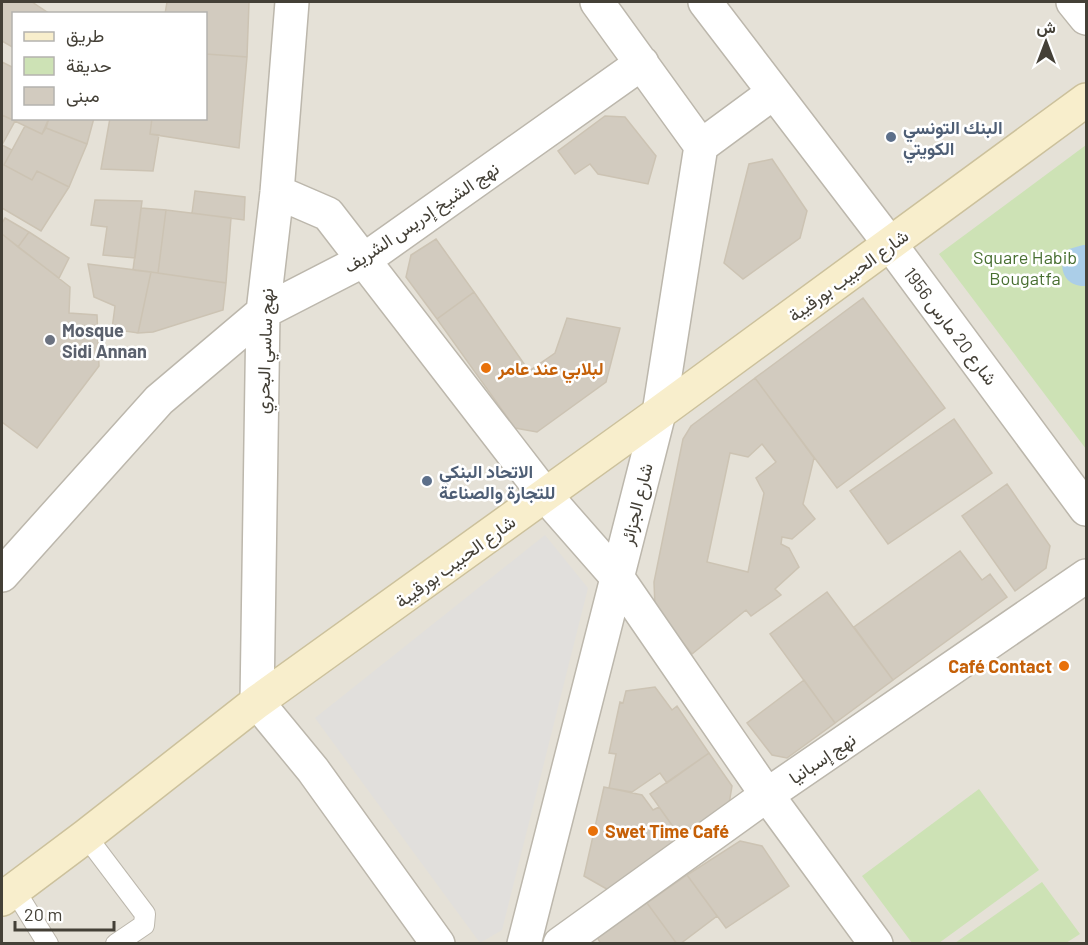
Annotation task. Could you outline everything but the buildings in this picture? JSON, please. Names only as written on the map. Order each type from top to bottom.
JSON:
[{"type":"main road","name":"شارع الحبيب بورقيبة","points":[[8,894],[257,702],[659,413],[1086,100]]},
{"type":"street","name":"نهج ساسي البحري","points":[[257,702],[263,312],[277,192],[292,2]]},
{"type":"street","points":[[597,2],[701,146],[773,93]]},
{"type":"street","name":"شارع 20 مارس 1956","points":[[705,2],[890,244],[1086,509]]},
{"type":"street","points":[[1073,2],[1086,18]]},
{"type":"street","name":"نهج الشيخ إدريس الشريف","points":[[2,575],[159,400],[263,312],[364,260],[642,63]]},
{"type":"street","name":"شارع الجزائر","points":[[524,944],[659,413],[701,146]]},
{"type":"street","points":[[277,192],[328,214],[545,495],[617,577],[767,795],[876,944]]},
{"type":"street","name":"نهج إسبانيا","points":[[560,944],[767,795],[1086,576]]},
{"type":"street","points":[[257,702],[313,770],[438,944]]},
{"type":"lane","points":[[86,836],[144,914],[144,925],[116,944]]},
{"type":"lane","points":[[8,894],[48,944]]},
{"type":"shaded area","points":[[2,2],[1086,2],[1086,943],[2,944]]},
{"type":"shaded area","points":[[545,535],[588,588],[502,930],[480,943],[315,718]]},
{"type":"green space","name":"Square Habib Bougatfa","points":[[1086,145],[1086,449],[939,254]]},
{"type":"green space","points":[[979,789],[1039,870],[939,943],[912,943],[862,876]]},
{"type":"green space","points":[[1042,882],[1080,934],[1066,943],[955,943]]},
{"type":"water","points":[[1086,245],[1086,286],[1078,286],[1067,279],[1062,268],[1069,249]]},
{"type":"place","name":"البنك التونسي الكويتي","points":[[891,137]]},
{"type":"place","name":"Mosque Sidi Annan","points":[[50,340]]},
{"type":"place","name":"لبلابي عند عامر","points":[[486,368]]},
{"type":"place","name":"الاتحاد البنكي للتجارة والصناعة","points":[[427,481]]},
{"type":"place","name":"Café Contact","points":[[1064,666]]},
{"type":"place","name":"Swet Time Café","points":[[593,831]]}]
